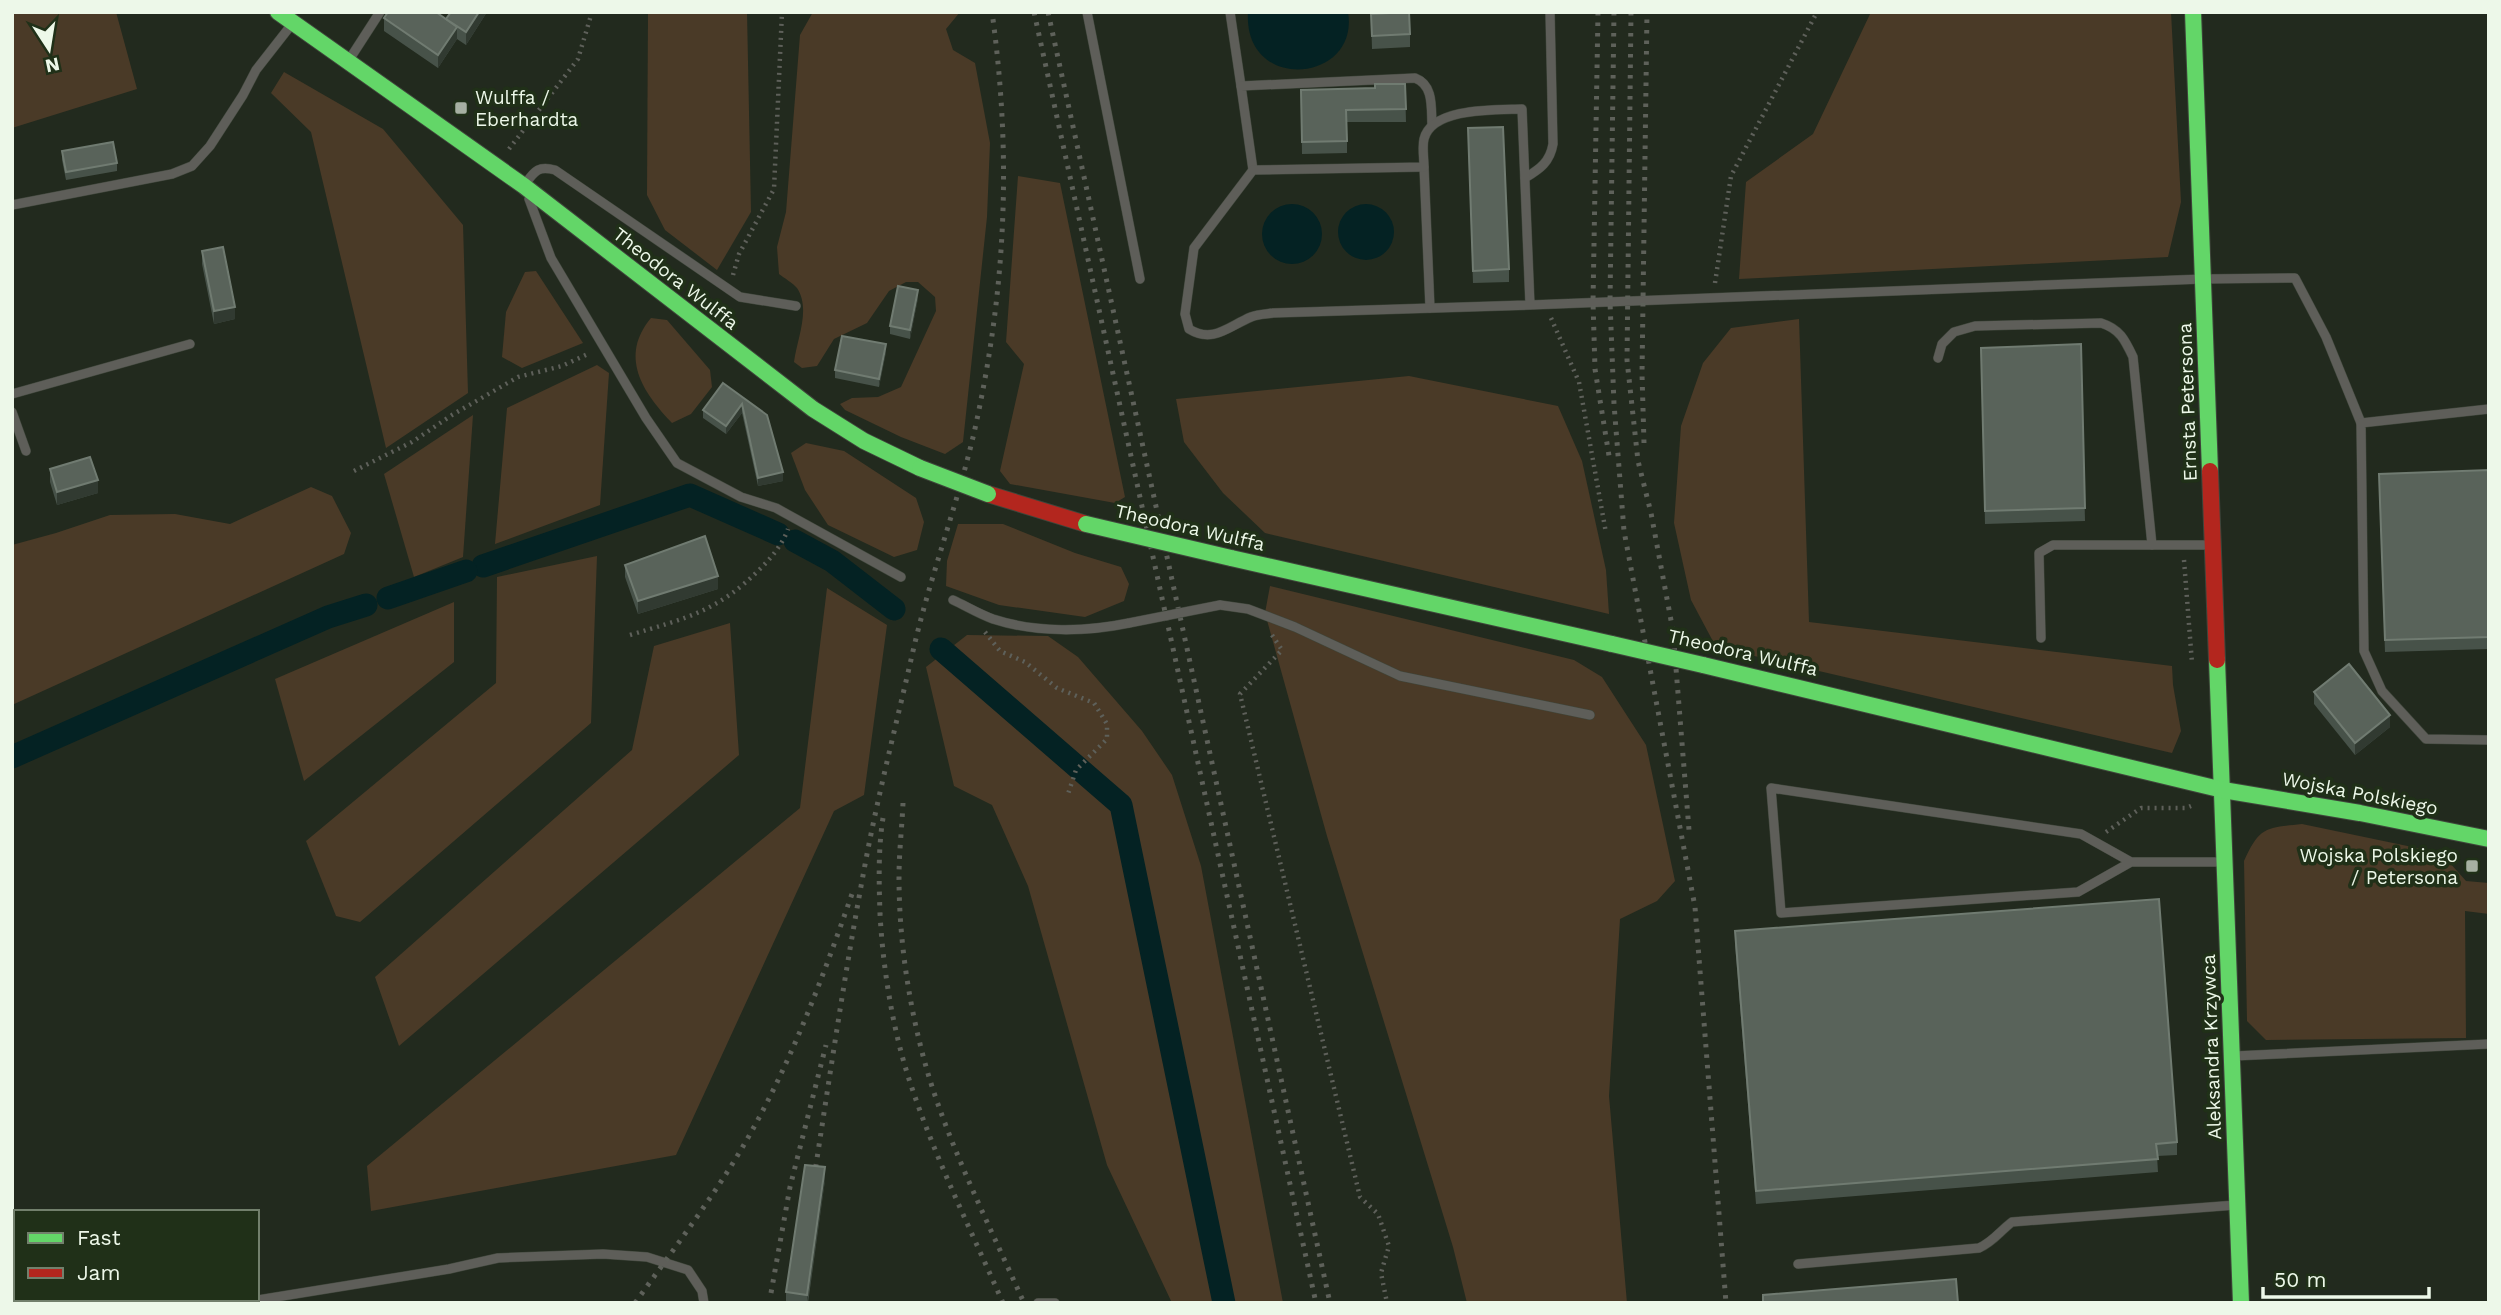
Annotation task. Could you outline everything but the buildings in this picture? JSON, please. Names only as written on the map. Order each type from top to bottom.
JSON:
[{"type":"street","name":"Theodora Wulffa","points":[[278,12],[524,186],[813,409],[864,441],[920,468],[988,494],[1086,524],[1703,665],[2223,790]]},
{"type":"street","name":"Ernsta Petersona","points":[[2193,12],[2223,790]]},
{"type":"street","name":"Wojska Polskiego","points":[[2223,790],[2360,813],[2489,839]]},
{"type":"street","name":"Aleksandra Krzywca","points":[[2223,790],[2241,1303]]},
{"type":"lane","points":[[348,61],[380,12]]},
{"type":"lane","points":[[1087,12],[1140,279]]},
{"type":"lane","points":[[1230,12],[1254,170],[1194,247],[1185,314],[1189,329],[1199,335],[1218,334],[1253,316],[1273,313],[2203,279],[2295,278],[2326,337],[2361,423],[2364,652],[2382,691],[2426,739],[2489,740]]},
{"type":"lane","points":[[1525,178],[1539,170],[1551,156],[1553,144],[1550,12]]},
{"type":"lane","points":[[12,205],[172,174],[192,166],[210,146],[256,71],[293,23]]},
{"type":"lane","points":[[1241,86],[1415,78],[1426,84],[1432,125],[1424,139],[1430,308]]},
{"type":"lane","points":[[1432,125],[1467,111],[1522,109],[1530,305]]},
{"type":"lane","points":[[796,306],[740,297],[555,170],[543,167],[536,170],[524,186],[551,258],[646,418],[677,463],[741,497],[776,508],[901,577]]},
{"type":"lane","points":[[1254,170],[1424,167]]},
{"type":"lane","points":[[1938,358],[1942,344],[1954,332],[1975,326],[2101,323],[2114,327],[2123,337],[2133,357],[2152,545]]},
{"type":"lane","points":[[12,394],[190,344]]},
{"type":"lane","points":[[2361,423],[2489,409]]},
{"type":"lane","points":[[12,412],[26,451]]},
{"type":"lane","points":[[2042,638],[2039,553],[2053,545],[2214,545]]},
{"type":"lane","points":[[953,600],[993,619],[1066,630],[1107,628],[1220,605],[1258,613],[1295,627],[1400,676],[1590,715]]},
{"type":"lane","points":[[2131,862],[2081,834],[1771,788],[1781,913],[2078,892],[2131,862],[2226,862]]},
{"type":"lane","points":[[2232,1056],[2489,1044]]},
{"type":"lane","points":[[1798,1264],[1979,1248],[1991,1243],[1999,1232],[2012,1222],[2238,1205]]},
{"type":"lane","points":[[259,1300],[449,1269],[498,1258],[603,1254],[647,1257],[688,1270],[702,1291],[704,1303]]},
{"type":"lane","points":[[1038,1303],[1055,1303]]},
{"type":"path","points":[[502,170],[510,148],[578,59],[592,12]]},
{"type":"path","points":[[728,290],[739,254],[774,189],[782,12]]},
{"type":"path","points":[[1713,298],[1731,176],[1818,12]]},
{"type":"path","points":[[1544,304],[1579,382],[1606,533]]},
{"type":"path","points":[[354,471],[412,442],[452,415],[518,377],[562,366],[604,347]]},
{"type":"path","points":[[630,635],[692,616],[727,599],[773,556],[785,539],[792,519]]},
{"type":"path","points":[[977,611],[984,630],[1000,651],[1025,662],[1057,688],[1094,703],[1107,724],[1107,739],[1076,770],[1068,794]]},
{"type":"path","points":[[1258,613],[1282,650],[1240,694],[1360,1197],[1378,1214],[1389,1246],[1381,1273],[1387,1303]]},
{"type":"path","points":[[2094,841],[2141,808],[2186,808],[2223,790]]},
{"type":"shaded area","points":[[12,12],[116,12],[137,89],[12,128]]},
{"type":"shaded area","points":[[648,12],[747,12],[751,212],[717,270],[665,230],[647,195]]},
{"type":"shaded area","points":[[813,12],[960,12],[946,29],[953,50],[975,63],[990,143],[987,217],[963,442],[945,454],[901,437],[845,410],[840,404],[852,398],[878,397],[901,387],[936,311],[935,297],[918,282],[906,282],[889,291],[867,323],[834,339],[817,366],[802,368],[794,362],[803,305],[797,288],[779,274],[777,247],[786,212],[800,35]]},
{"type":"shaded area","points":[[1871,12],[2171,12],[2181,202],[2168,257],[1739,279],[1746,182],[1813,134]]},
{"type":"shaded area","points":[[284,72],[383,129],[463,225],[468,393],[386,448],[311,132],[271,93]]},
{"type":"shaded area","points":[[1018,176],[1060,183],[1125,497],[1115,503],[1010,484],[1000,471],[1024,364],[1006,342]]},
{"type":"shaded area","points":[[536,271],[583,343],[522,368],[502,357],[506,312],[525,272]]},
{"type":"shaded area","points":[[651,318],[667,320],[710,370],[712,387],[691,414],[672,423],[652,399],[638,373],[637,346],[641,332]]},
{"type":"shaded area","points":[[1799,319],[1809,622],[2172,666],[2181,731],[2172,753],[1716,647],[1691,600],[1674,523],[1681,426],[1703,363],[1731,328]]},
{"type":"shaded area","points":[[597,365],[609,373],[600,505],[495,544],[507,408]]},
{"type":"shaded area","points":[[1409,376],[1558,406],[1582,461],[1606,570],[1609,614],[1265,533],[1223,493],[1184,442],[1176,399]]},
{"type":"shaded area","points":[[473,415],[463,557],[414,577],[384,474]]},
{"type":"shaded area","points":[[806,443],[844,451],[916,498],[924,522],[917,550],[894,557],[828,525],[805,490],[791,453]]},
{"type":"shaded area","points":[[311,487],[332,496],[351,533],[344,554],[12,705],[12,545],[110,515],[175,514],[230,524]]},
{"type":"shaded area","points":[[958,524],[1003,524],[1075,553],[1121,567],[1129,584],[1124,601],[1085,617],[999,605],[946,586],[947,561]]},
{"type":"shaded area","points":[[597,556],[591,723],[360,922],[336,916],[306,841],[496,683],[497,577]]},
{"type":"shaded area","points":[[1270,586],[1574,660],[1602,677],[1646,745],[1675,881],[1657,901],[1620,919],[1609,1096],[1627,1303],[1467,1303],[1453,1247],[1327,836],[1265,613]]},
{"type":"shaded area","points":[[827,588],[887,625],[864,795],[834,811],[676,1155],[371,1211],[367,1166],[800,808]]},
{"type":"shaded area","points":[[454,602],[454,662],[304,781],[275,679]]},
{"type":"shaded area","points":[[730,623],[739,755],[399,1046],[375,977],[632,750],[654,646]]},
{"type":"shaded area","points":[[967,635],[1048,636],[1078,657],[1142,731],[1172,775],[1201,866],[1283,1303],[1172,1303],[1107,1165],[1028,886],[992,805],[954,786],[926,667]]},
{"type":"shaded area","points":[[2302,824],[2441,853],[2466,881],[2489,883],[2489,914],[2465,911],[2466,1038],[2266,1040],[2247,1021],[2244,861],[2255,841],[2265,831]]},
{"type":"shaded area","points":[[12,1285],[14,1301],[152,1303],[12,1303]]},
{"type":"water","points":[[1248,12],[1348,12],[1347,36],[1337,53],[1320,65],[1301,69],[1281,67],[1263,57],[1251,38]]},
{"type":"water","points":[[1292,204],[1309,209],[1317,217],[1322,234],[1317,251],[1309,259],[1292,264],[1275,259],[1267,251],[1262,234],[1267,217],[1275,209]]},
{"type":"water","points":[[1360,204],[1372,204],[1382,208],[1390,216],[1394,232],[1390,248],[1382,256],[1372,260],[1360,260],[1350,256],[1342,248],[1338,238],[1338,226],[1342,216],[1350,208]]},
{"type":"waterway","points":[[483,566],[690,495],[778,534]]},
{"type":"waterway","points":[[795,541],[832,561],[894,609]]},
{"type":"waterway","points":[[388,598],[466,571]]},
{"type":"waterway","points":[[12,757],[328,617],[366,605]]},
{"type":"waterway","points":[[941,649],[1121,805],[1224,1303]]},
{"type":"railway","points":[[814,1178],[846,972],[873,824],[920,623],[960,487],[985,380],[999,275],[1004,171],[992,12]]},
{"type":"railway","points":[[1034,12],[1316,1303]]},
{"type":"railway","points":[[1048,12],[1330,1303]]},
{"type":"railway","points":[[1598,12],[1593,302],[1595,369],[1610,462]]},
{"type":"railway","points":[[1614,12],[1610,302],[1614,404],[1624,531],[1695,907],[1726,1303]]},
{"type":"railway","points":[[1631,12],[1627,360],[1638,461],[1651,513],[1673,631],[1689,830]]},
{"type":"railway","points":[[1644,443],[1642,374],[1647,12]]},
{"type":"railway","points":[[903,803],[900,902],[903,953],[916,1028],[929,1077],[949,1134],[1024,1303]]},
{"type":"railway","points":[[883,818],[879,878],[880,914],[883,955],[897,1037],[929,1134],[1003,1303]]},
{"type":"railway","points":[[635,1303],[745,1144],[797,1038],[853,891]]},
{"type":"railway","points":[[771,1293],[790,1187],[826,1045]]},
{"type":"traffic: fast","points":[[278,12],[524,186],[813,409],[864,441],[920,468]]},
{"type":"traffic: fast","points":[[2193,12],[2210,471]]},
{"type":"traffic: fast","points":[[920,468],[988,494]]},
{"type":"traffic: fast","points":[[1086,524],[1231,558]]},
{"type":"traffic: fast","points":[[1231,558],[1612,644]]},
{"type":"traffic: fast","points":[[1612,644],[1703,665]]},
{"type":"traffic: fast","points":[[2217,660],[2241,1303]]},
{"type":"traffic: fast","points":[[1703,665],[2223,790],[2360,813],[2489,839]]},
{"type":"traffic: jam","points":[[2210,471],[2217,660]]},
{"type":"traffic: jam","points":[[988,494],[1086,524]]},
{"type":"place","name":"Wulffa / Eberhardta","points":[[461,108]]},
{"type":"place","name":"Wojska Polskiego / Petersona","points":[[2472,866]]}]
